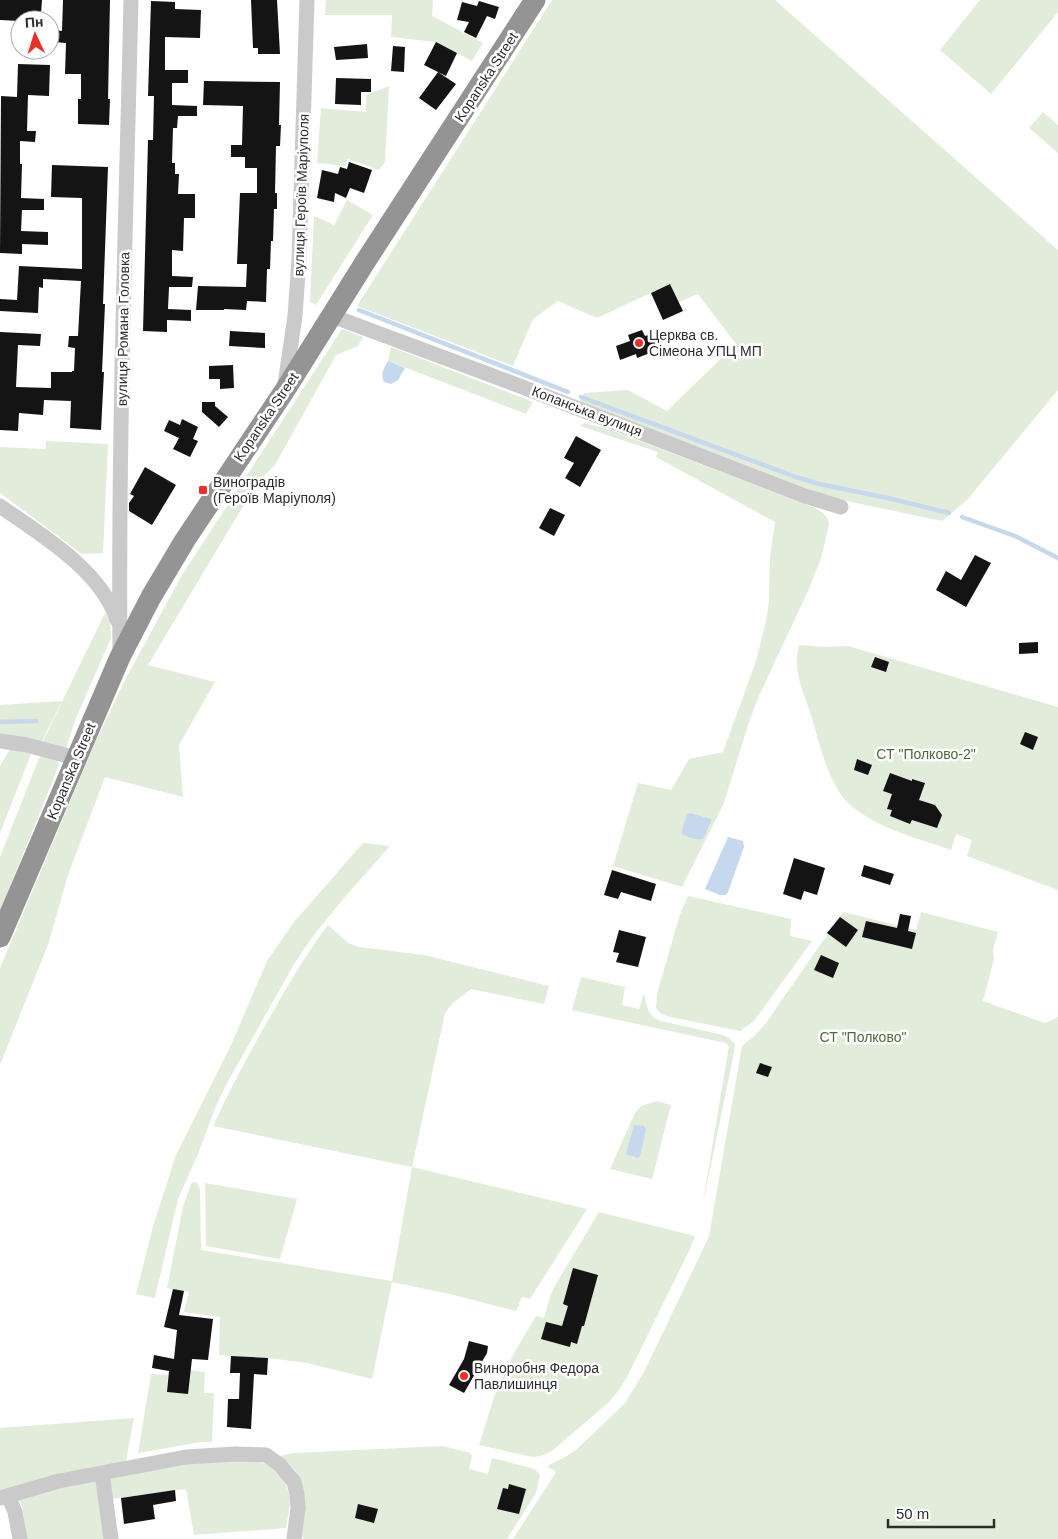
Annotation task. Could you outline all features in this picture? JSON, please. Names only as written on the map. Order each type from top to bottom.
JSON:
[{"type":"highway","name":"Kopanska Street","points":[[0,937],[120,657],[151,597],[223,480],[285,390],[366,259],[535,0]]},
{"type":"street","name":"вулиця Романа Головка","points":[[120,657],[120,456],[130,0]]},
{"type":"street","name":"вулиця Героїв Маріуполя","points":[[285,390],[295,316],[299,259],[307,0]]},
{"type":"street","name":"Копанська вулиця","points":[[332,316],[841,508]]},
{"type":"street","points":[[0,506],[63,551],[81,568],[109,603],[119,628]]},
{"type":"street","points":[[0,741],[27,744],[76,758]]},
{"type":"street","points":[[20,1539],[16,1512],[4,1497],[59,1480],[168,1460],[203,1455],[236,1454],[266,1455],[280,1465],[294,1482],[298,1508],[294,1539]]},
{"type":"street","points":[[102,1473],[111,1539]]},
{"type":"green space","points":[[326,0],[433,0],[432,16],[483,43],[472,61],[436,42],[391,37],[392,15],[325,15]]},
{"type":"green space","points":[[552,0],[775,0],[1058,250],[1058,390],[967,500],[942,521],[847,501],[816,492],[580,402],[584,393],[628,390],[667,411],[736,344],[698,294],[679,302],[670,284],[597,318],[558,301],[533,319],[513,366],[357,306]]},
{"type":"green space","points":[[980,0],[1058,0],[1058,12],[991,94],[940,50]]},
{"type":"green space","points":[[389,86],[385,162],[379,170],[348,159],[346,166],[317,163],[321,108],[366,112],[366,95]]},
{"type":"green space","points":[[1043,112],[1058,125],[1058,153],[1029,128]]},
{"type":"green space","points":[[347,200],[373,215],[316,305],[310,302],[314,216],[334,225]]},
{"type":"green space","points":[[342,329],[363,337],[358,346],[336,355],[275,465],[257,483],[148,665],[215,682],[179,745],[183,797],[105,777],[68,875],[49,942],[0,1065],[0,968],[94,745],[125,680],[182,575]]},
{"type":"green space","points":[[391,347],[533,402],[526,414],[388,361]]},
{"type":"green space","points":[[584,423],[611,430],[815,508],[828,519],[829,525],[821,559],[759,696],[724,803],[682,887],[613,866],[638,783],[671,790],[689,759],[723,752],[756,661],[766,621],[769,601],[770,557],[775,522],[656,457],[658,452],[580,426]]},
{"type":"green space","points":[[46,441],[108,444],[103,553],[82,554],[0,493],[0,447],[46,449]]},
{"type":"green space","points":[[105,613],[110,620],[111,638],[74,723],[65,752],[41,745]]},
{"type":"green space","name":"СТ \"Полково-2\"","points":[[799,645],[848,646],[1058,707],[1058,890],[967,856],[972,840],[956,834],[951,850],[888,828],[859,812],[847,802],[829,773],[802,689],[797,663]]},
{"type":"green space","points":[[62,701],[40,745],[0,738],[0,705]]},
{"type":"green space","points":[[12,745],[33,749],[0,833],[0,766]]},
{"type":"green space","points":[[41,755],[55,758],[59,765],[0,911],[0,857]]},
{"type":"green space","points":[[363,843],[390,846],[327,919],[293,966],[216,1106],[178,1199],[155,1298],[136,1294],[153,1226],[176,1155],[231,1045],[267,961],[294,922]]},
{"type":"green space","points":[[688,896],[791,919],[790,936],[812,941],[754,1021],[740,1031],[666,1016],[656,1008],[657,994],[680,914]]},
{"type":"green space","name":"СТ \"Полково\"","points":[[843,912],[916,930],[921,912],[998,932],[993,950],[994,959],[983,1001],[1045,1023],[1058,1017],[1058,1539],[513,1539],[556,1472],[547,1466],[576,1450],[625,1403],[644,1372],[709,1236],[742,1046],[766,1023]]},
{"type":"green space","points":[[328,925],[348,943],[359,947],[424,955],[549,986],[544,1004],[471,989],[453,1003],[445,1013],[412,1167],[213,1126],[238,1074],[280,999]]},
{"type":"green space","points":[[581,977],[625,987],[622,1005],[639,1009],[644,993],[648,1010],[653,1017],[661,1021],[723,1035],[735,1044],[702,1208],[729,1046],[726,1043],[572,1010]]},
{"type":"green space","points":[[657,1101],[671,1105],[652,1179],[610,1169],[635,1113],[641,1106]]},
{"type":"green space","points":[[412,1167],[587,1209],[530,1299],[522,1297],[516,1311],[450,1294],[392,1282],[372,1379],[307,1363],[219,1355],[220,1317],[184,1312],[189,1292],[167,1288],[183,1207],[191,1184],[194,1182],[197,1183],[200,1189],[201,1250],[392,1281]]},
{"type":"green space","points":[[205,1183],[297,1199],[280,1259],[206,1246]]},
{"type":"green space","points":[[599,1212],[695,1236],[628,1375],[609,1402],[552,1451],[533,1457],[479,1445],[494,1397],[513,1355],[536,1316],[544,1318],[556,1284]]},
{"type":"green space","points":[[190,1370],[205,1372],[204,1393],[214,1393],[212,1442],[201,1442],[138,1453],[151,1374],[168,1375],[167,1392],[187,1394]]},
{"type":"green space","points":[[134,1418],[126,1461],[0,1492],[0,1428]]},
{"type":"green space","points":[[443,1446],[470,1453],[472,1456],[469,1469],[488,1474],[492,1458],[535,1469],[540,1475],[536,1493],[507,1539],[304,1539],[301,1536],[298,1477],[295,1470],[280,1456],[293,1453]]},
{"type":"green space","points":[[235,1461],[266,1464],[275,1470],[289,1494],[289,1512],[286,1528],[194,1535],[186,1489],[112,1499],[109,1478],[183,1464]]},
{"type":"green space","points":[[97,1480],[105,1539],[27,1539],[22,1506],[18,1499],[42,1491]]},
{"type":"water","points":[[388,361],[405,368],[398,380],[391,384],[384,382],[382,376]]},
{"type":"water","points":[[690,813],[711,819],[703,839],[687,837],[682,834],[687,815]]},
{"type":"water","points":[[728,837],[743,841],[744,847],[728,892],[726,895],[720,895],[705,889]]},
{"type":"water","points":[[634,1125],[644,1126],[646,1130],[638,1158],[626,1154]]},
{"type":"building","points":[[0,0],[42,0],[41,10],[10,10],[10,20],[0,20]]},
{"type":"building","points":[[63,0],[110,0],[109,125],[78,124],[81,74],[65,74],[66,43],[60,42],[60,31],[62,31]]},
{"type":"building","points":[[251,0],[277,0],[280,54],[258,54],[258,48],[253,48]]},
{"type":"building","points":[[151,1],[175,2],[175,9],[201,10],[200,38],[165,37],[165,70],[188,70],[188,83],[172,83],[172,105],[197,106],[197,116],[178,116],[177,128],[173,128],[172,163],[175,163],[175,174],[179,174],[178,194],[195,194],[195,218],[184,218],[183,251],[172,250],[172,276],[193,277],[192,287],[169,287],[168,309],[191,310],[191,321],[167,320],[167,332],[143,331],[148,140],[153,140],[154,96],[148,96]]},
{"type":"building","points":[[479,1],[499,7],[495,19],[487,16],[476,38],[464,32],[469,22],[457,20],[462,2],[477,6]]},
{"type":"building","points":[[436,42],[457,53],[446,76],[424,65]]},
{"type":"building","points":[[367,44],[368,58],[336,60],[334,47]]},
{"type":"building","points":[[393,46],[405,47],[404,72],[391,71]]},
{"type":"building","points":[[18,64],[50,65],[49,96],[28,95],[27,131],[36,131],[35,142],[20,141],[20,164],[22,164],[21,198],[44,199],[44,210],[22,210],[21,231],[48,232],[48,245],[22,244],[22,254],[0,253],[1,96],[17,97]]},
{"type":"building","points":[[438,72],[456,84],[436,110],[419,98]]},
{"type":"building","points":[[336,78],[371,79],[371,92],[361,92],[361,105],[335,104]]},
{"type":"building","points":[[204,81],[280,82],[280,146],[276,146],[275,193],[277,193],[277,209],[274,209],[270,269],[267,269],[266,302],[247,301],[246,310],[196,310],[198,286],[246,287],[247,264],[237,264],[240,193],[257,193],[257,168],[245,168],[245,157],[231,157],[231,145],[242,145],[243,106],[203,105]]},
{"type":"building","points":[[349,162],[372,170],[364,193],[350,188],[346,198],[335,193],[334,202],[317,198],[322,170],[338,174],[340,167],[347,169]]},
{"type":"building","points":[[52,165],[108,167],[101,430],[70,428],[71,401],[44,400],[43,415],[19,413],[18,431],[0,430],[0,332],[41,334],[40,346],[18,345],[16,387],[51,388],[51,372],[74,371],[75,348],[68,347],[69,336],[78,336],[81,281],[43,279],[43,288],[39,287],[38,313],[0,311],[0,299],[17,300],[19,266],[82,269],[82,198],[51,197]]},
{"type":"building","points":[[670,284],[683,311],[663,320],[651,293]]},
{"type":"building","name":"Церква св. Сімеона УПЦ МП","points":[[642,330],[645,336],[652,334],[657,347],[649,350],[650,353],[637,358],[636,354],[620,360],[616,346],[630,341],[628,335]]},
{"type":"building","points":[[230,331],[265,333],[265,348],[229,346]]},
{"type":"building","points":[[233,365],[234,388],[220,389],[220,379],[209,379],[209,366]]},
{"type":"building","points":[[202,402],[215,402],[215,406],[228,417],[219,427],[202,412]]},
{"type":"building","points":[[182,419],[198,427],[193,439],[198,441],[190,457],[173,449],[179,438],[164,431],[169,420],[180,425]]},
{"type":"building","points":[[576,436],[601,450],[580,487],[565,478],[574,463],[564,458]]},
{"type":"building","points":[[145,467],[176,485],[152,525],[129,511],[129,503],[134,496],[130,494]]},
{"type":"building","points":[[550,508],[565,515],[554,536],[539,528]]},
{"type":"building","points":[[975,555],[991,563],[966,607],[936,590],[946,571],[961,580]]},
{"type":"building","points":[[1038,642],[1038,653],[1019,654],[1019,643]]},
{"type":"building","points":[[875,657],[889,662],[886,672],[871,667]]},
{"type":"building","points":[[1025,732],[1038,737],[1033,750],[1020,744]]},
{"type":"building","points":[[857,759],[872,765],[868,775],[854,770]]},
{"type":"building","points":[[890,773],[912,781],[912,779],[925,783],[919,800],[935,805],[942,815],[937,828],[912,820],[910,824],[890,816],[892,810],[887,809],[892,794],[883,791]]},
{"type":"building","points":[[794,858],[825,868],[817,895],[804,891],[801,900],[783,894]]},
{"type":"building","points":[[864,865],[894,874],[890,885],[861,876]]},
{"type":"building","points":[[612,870],[656,884],[651,901],[621,892],[618,899],[604,895]]},
{"type":"building","points":[[900,914],[911,916],[908,931],[916,933],[912,949],[862,937],[866,921],[897,928]]},
{"type":"building","points":[[840,917],[858,930],[846,947],[827,933]]},
{"type":"building","points":[[619,930],[646,937],[638,967],[616,962],[619,953],[613,952]]},
{"type":"building","points":[[821,955],[839,963],[833,978],[814,970]]},
{"type":"building","points":[[760,1063],[772,1067],[768,1077],[756,1073]]},
{"type":"building","points":[[573,1268],[598,1275],[577,1344],[571,1342],[570,1347],[541,1339],[546,1322],[562,1326],[568,1306],[563,1304]]},
{"type":"building","points":[[173,1289],[184,1291],[179,1315],[213,1319],[208,1360],[192,1359],[188,1394],[167,1392],[169,1371],[152,1368],[154,1355],[174,1359],[177,1330],[164,1327]]},
{"type":"building","points":[[469,1341],[488,1346],[487,1353],[464,1393],[449,1385],[464,1359]]},
{"type":"building","points":[[231,1356],[268,1358],[267,1375],[254,1374],[251,1429],[227,1427],[228,1399],[239,1399],[240,1373],[230,1373]]},
{"type":"building","points":[[509,1484],[526,1489],[519,1514],[497,1509],[503,1488],[508,1489]]},
{"type":"building","points":[[175,1490],[176,1501],[153,1505],[155,1519],[124,1524],[121,1498]]},
{"type":"building","points":[[358,1504],[378,1509],[374,1523],[355,1518]]},
{"type":"waterway","points":[[359,310],[568,392]]},
{"type":"waterway","points":[[581,397],[796,477],[819,484],[949,513]]},
{"type":"waterway","points":[[962,517],[1015,536],[1058,558]]},
{"type":"waterway","points":[[0,722],[36,721]]},
{"type":"place","name":"Церква св. Сімеона УПЦ МП","points":[[639,343]]},
{"type":"place","name":"Виноградів (Героїв Маріуполя)","points":[[203,490]]},
{"type":"place","name":"Виноробня Федора Павлишинця","points":[[464,1376]]}]
